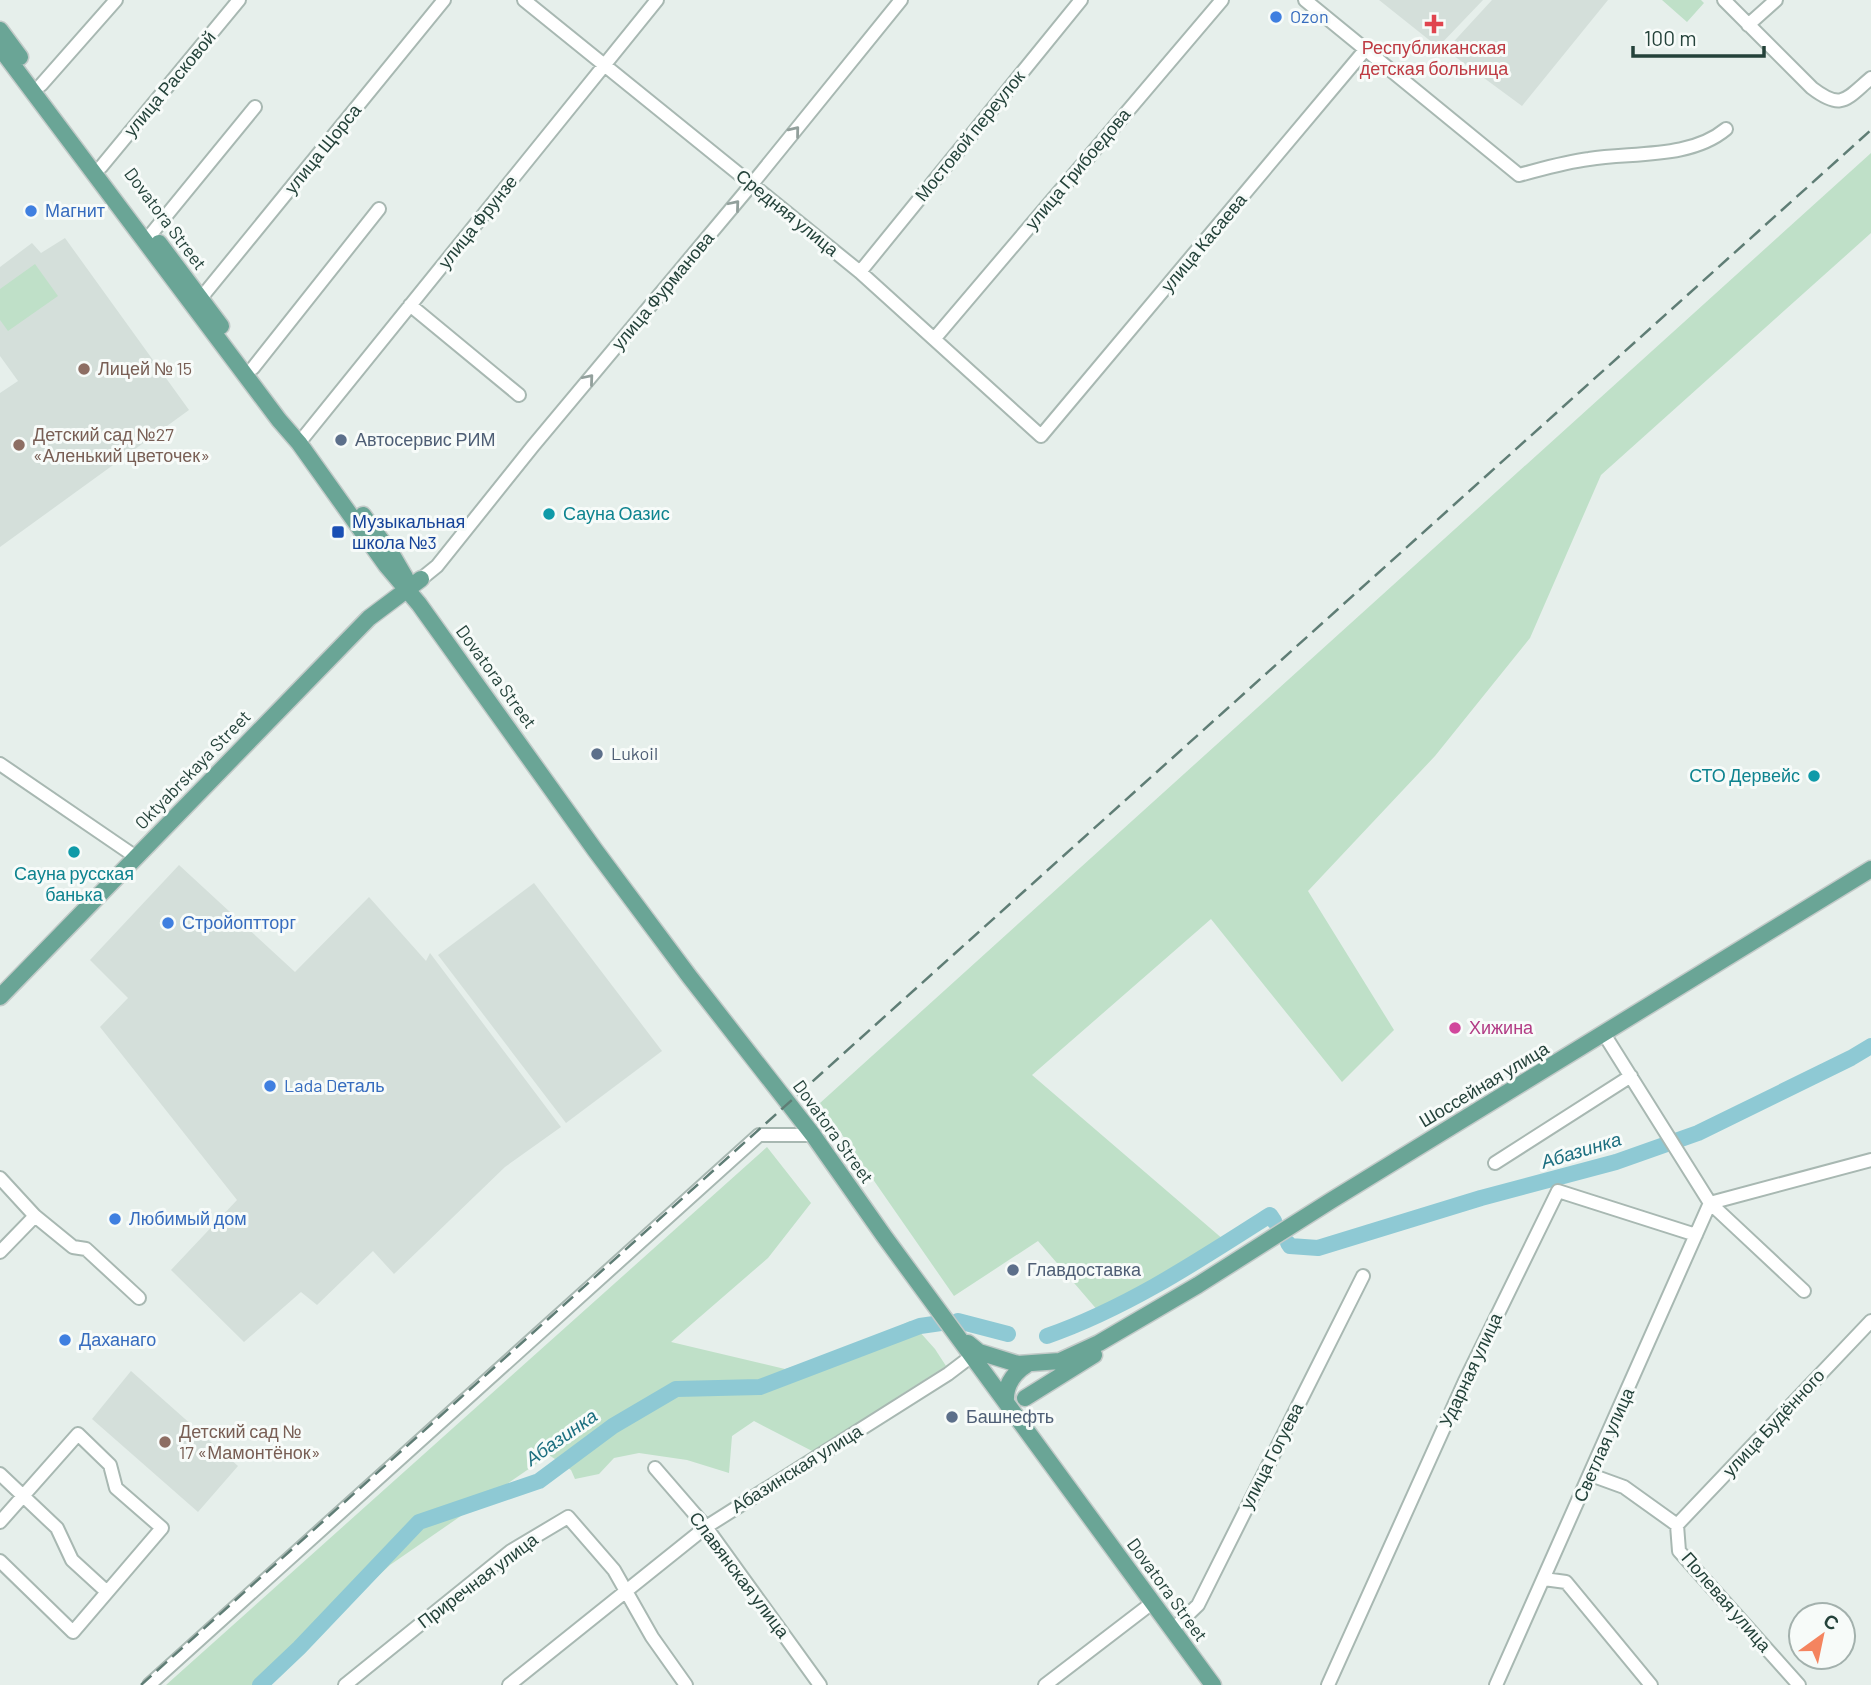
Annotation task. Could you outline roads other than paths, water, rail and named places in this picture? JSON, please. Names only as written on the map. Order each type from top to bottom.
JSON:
[{"type":"main road","name":"Dovatora Street","points":[[0,30],[253,368],[302,440],[394,558],[419,604],[595,850],[813,1135],[1213,1685]]},
{"type":"main road","name":"Dovatora Street","points":[[0,48],[279,420],[302,440]]},
{"type":"main road","name":"Oktyabrskaya Street","points":[[0,997],[133,855],[369,618],[410,585]]},
{"type":"main road","points":[[0,987],[133,855]]},
{"type":"main road","name":"Шоссейная улица","points":[[1605,1036],[1871,869]]},
{"type":"main road","name":"Шоссейная улица","points":[[1028,1364],[1065,1359],[1117,1333],[1871,876]]},
{"type":"main road","name":"Шоссейная улица","points":[[1025,1398],[1097,1354],[1117,1333]]},
{"type":"main road","points":[[958,1334],[989,1350],[1028,1364]]},
{"type":"main road","points":[[1024,1426],[1021,1409],[1030,1382],[1028,1364]]},
{"type":"main road","points":[[1006,1401],[1007,1388],[1011,1381],[1020,1369],[1028,1364]]},
{"type":"street","points":[[41,85],[116,0]]},
{"type":"street","name":"улица Расковой","points":[[101,167],[239,0]]},
{"type":"street","name":"улица Щорса","points":[[201,298],[444,0]]},
{"type":"street","name":"Средняя улица","points":[[524,0],[860,272],[1041,436]]},
{"type":"street","name":"улица Фрунзе","points":[[302,440],[657,0]]},
{"type":"street","name":"улица Фурманова","points":[[410,585],[437,566],[901,0]]},
{"type":"street","name":"Мостовой переулок","points":[[860,272],[1081,0]]},
{"type":"street","name":"улица Грибоедова","points":[[935,338],[1222,0]]},
{"type":"street","points":[[1305,0],[1519,175],[1584,159],[1664,152],[1687,147],[1711,141],[1726,129]]},
{"type":"street","points":[[1724,0],[1824,97],[1839,101],[1847,98],[1871,78]]},
{"type":"street","points":[[1748,25],[1776,0]]},
{"type":"street","name":"улица Касаева","points":[[1041,436],[1365,50]]},
{"type":"street","points":[[152,233],[255,107]]},
{"type":"street","points":[[253,368],[379,209]]},
{"type":"street","points":[[410,305],[519,396]]},
{"type":"street","points":[[0,764],[133,855]]},
{"type":"street","points":[[1605,1036],[1710,1203],[1804,1291]]},
{"type":"street","points":[[1495,1163],[1630,1076]]},
{"type":"street","points":[[149,1685],[759,1135],[813,1135]]},
{"type":"street","points":[[1710,1203],[1871,1160]]},
{"type":"street","points":[[0,1178],[35,1216],[73,1248],[86,1249],[139,1298]]},
{"type":"street","name":"Ударная улица","points":[[1328,1685],[1465,1381],[1558,1191],[1696,1235]]},
{"type":"street","name":"Светлая улица","points":[[1496,1685],[1710,1203]]},
{"type":"street","points":[[0,1252],[35,1216]]},
{"type":"street","name":"улица Гогуева","points":[[1172,1630],[1198,1605],[1363,1276]]},
{"type":"street","name":"улица Будённого","points":[[1677,1525],[1871,1321]]},
{"type":"street","name":"Абазинская улица","points":[[509,1685],[706,1527],[948,1374],[973,1355]]},
{"type":"street","points":[[0,1522],[78,1433],[110,1465],[116,1488],[162,1528],[72,1632],[0,1561]]},
{"type":"street","name":"Славянская улица","points":[[655,1468],[706,1527],[820,1685]]},
{"type":"street","points":[[0,1474],[57,1528],[72,1560],[107,1592]]},
{"type":"street","points":[[1591,1475],[1624,1487],[1677,1525]]},
{"type":"street","name":"Приречная улица","points":[[345,1685],[511,1552],[568,1517],[605,1560],[627,1591]]},
{"type":"street","name":"Полевая улица","points":[[1677,1525],[1679,1551],[1799,1685]]},
{"type":"street","points":[[1544,1579],[1566,1582],[1651,1685]]},
{"type":"street","points":[[627,1591],[652,1637],[686,1685]]},
{"type":"street","points":[[1045,1685],[1152,1603]]},
{"type":"waterway","name":"Абазинка","points":[[1288,1243],[1290,1246],[1318,1248],[1481,1198],[1616,1162],[1698,1133],[1871,1046]]},
{"type":"waterway","name":"Абазинка","points":[[1047,1336],[1134,1298],[1270,1215],[1274,1221]]},
{"type":"waterway","name":"Абазинка","points":[[958,1321],[1008,1334]]},
{"type":"waterway","name":"Абазинка","points":[[260,1685],[419,1522],[539,1481],[613,1426],[676,1389],[760,1387],[920,1326],[941,1323]]},
{"type":"railway","points":[[141,1685],[1871,130]]},
{"type":"place","name":"Ozon","points":[[1276,17]]},
{"type":"place","name":"Республиканская детская больница","points":[[1434,24]]},
{"type":"place","name":"Магнит","points":[[31,211]]},
{"type":"place","name":"Лицей № 15","points":[[84,369]]},
{"type":"place","name":"Автосервис РИМ","points":[[341,440]]},
{"type":"place","name":"Детский сад №27 «Аленький цветочек»","points":[[19,445]]},
{"type":"place","name":"Сауна Оазис","points":[[549,514]]},
{"type":"place","name":"Музыкальная школа №3","points":[[338,532]]},
{"type":"place","name":"Lukoil","points":[[597,754]]},
{"type":"place","name":"СТО Дервейс","points":[[1814,776]]},
{"type":"place","name":"Сауна русская банька","points":[[74,852]]},
{"type":"place","name":"Стройоптторг","points":[[168,923]]},
{"type":"place","name":"Хижина","points":[[1455,1028]]},
{"type":"place","name":"Lada Dеталь","points":[[270,1086]]},
{"type":"place","name":"Любимый дом","points":[[115,1219]]},
{"type":"place","name":"Главдоставка","points":[[1013,1270]]},
{"type":"place","name":"Даханаго","points":[[65,1340]]},
{"type":"place","name":"Башнефть","points":[[952,1417]]},
{"type":"place","name":"Детский сад № 17 «Мамонтёнок»","points":[[165,1442]]}]
